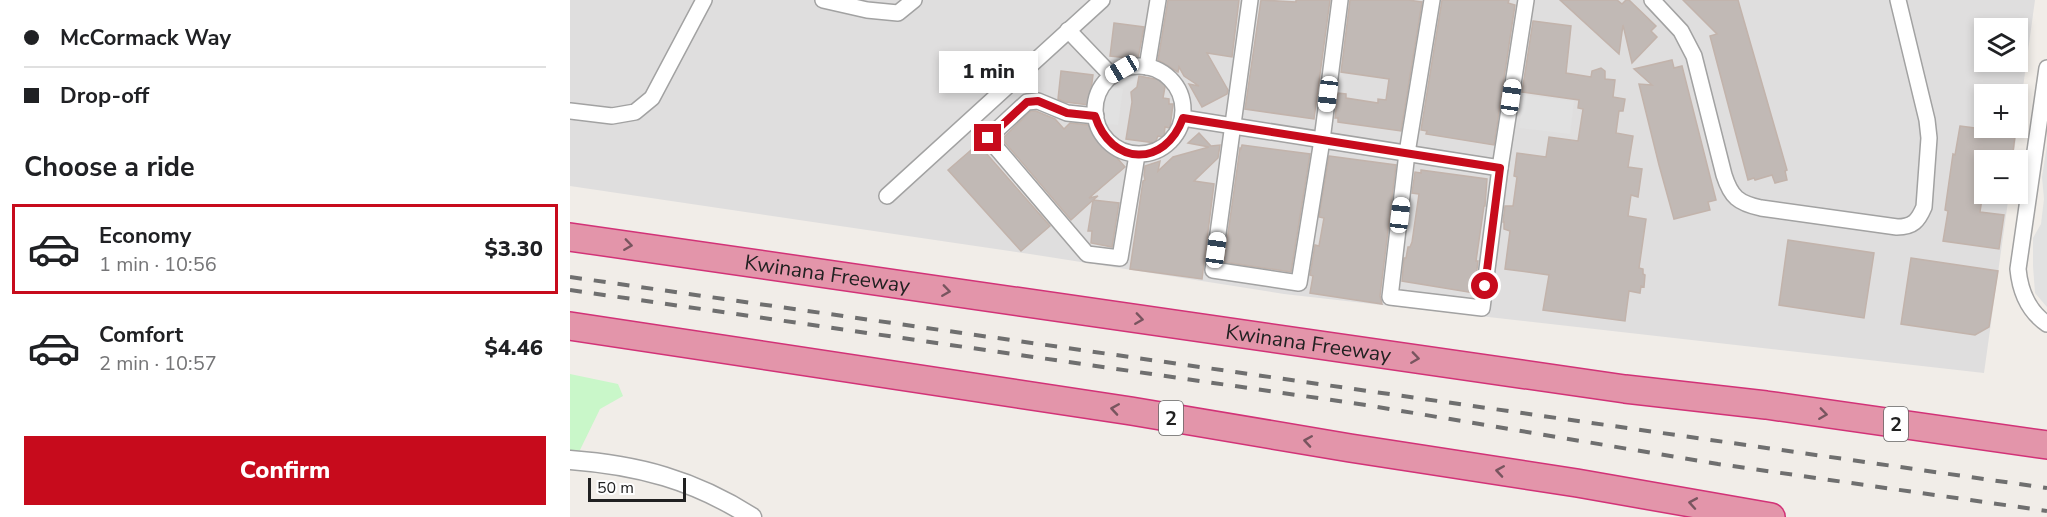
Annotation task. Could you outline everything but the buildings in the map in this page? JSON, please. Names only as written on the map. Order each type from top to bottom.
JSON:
[{"type":"highway","name":"Kwinana Freeway","points":[[570,237],[1625,389],[1766,405],[2047,445]]},
{"type":"highway","name":"2","points":[[570,326],[1131,411],[1577,483],[1771,517]]},
{"type":"street","points":[[570,111],[612,116],[635,112],[652,98],[704,0]]},
{"type":"street","points":[[823,0],[867,10],[898,13],[914,0]]},
{"type":"street","points":[[887,196],[1102,0]]},
{"type":"street","points":[[1147,67],[1158,0]]},
{"type":"street","points":[[1250,0],[1213,270],[1299,283],[1322,140],[1340,0]]},
{"type":"street","points":[[1432,0],[1407,153],[1390,297],[1482,308],[1500,168],[1526,0]]},
{"type":"street","points":[[1652,0],[1681,31],[1691,49],[1724,175],[1734,197],[1748,206],[1907,227],[1914,224],[1920,217],[1924,207],[1929,138],[1927,120],[1898,0]]},
{"type":"street","points":[[1068,30],[1112,76]]},
{"type":"street","points":[[1135,66],[1160,71],[1171,80],[1181,98],[1183,118],[1178,130],[1166,145],[1149,153],[1137,154],[1122,151],[1109,143],[1100,131],[1095,116],[1096,101],[1102,87],[1112,76],[1122,69],[1135,66]]},
{"type":"street","points":[[2047,68],[2018,269],[2022,292],[2035,313],[2047,324]]},
{"type":"street","points":[[1095,116],[1067,113],[1038,101],[1027,102],[988,138],[1087,254],[1120,258],[1137,154]]},
{"type":"street","points":[[1183,118],[1500,168]]},
{"type":"street","points":[[570,460],[639,470],[685,482],[752,517]]},
{"type":"shaded area","points":[[570,0],[2035,0],[2028,51],[2028,18],[1974,18],[1974,72],[2025,72],[2023,84],[1974,84],[1974,138],[2016,138],[2014,150],[1974,150],[1974,204],[2008,204],[1984,373],[1284,294],[570,186]]},
{"type":"shaded area","points":[[1112,84],[1113,87],[1123,89],[1118,125],[1108,124],[1107,126],[1103,106],[1105,96]]},
{"type":"shaded area","points":[[1524,95],[1574,101],[1570,134],[1519,128]]},
{"type":"shaded area","points":[[2047,145],[2047,307],[2035,293],[2033,238],[2041,224],[2044,199],[2042,177]]},
{"type":"green space","points":[[570,374],[618,384],[623,396],[600,409],[579,452],[570,453]]},
{"type":"railway","points":[[570,277],[2047,488]]},
{"type":"railway","points":[[570,290],[1366,405],[1718,464],[2047,511]]},
{"type":"route","points":[[988,138],[1027,102],[1038,101],[1067,113],[1095,116],[1100,131],[1109,143],[1122,151],[1137,154],[1161,149],[1171,141],[1183,118],[1500,168],[1485,286]]}]
